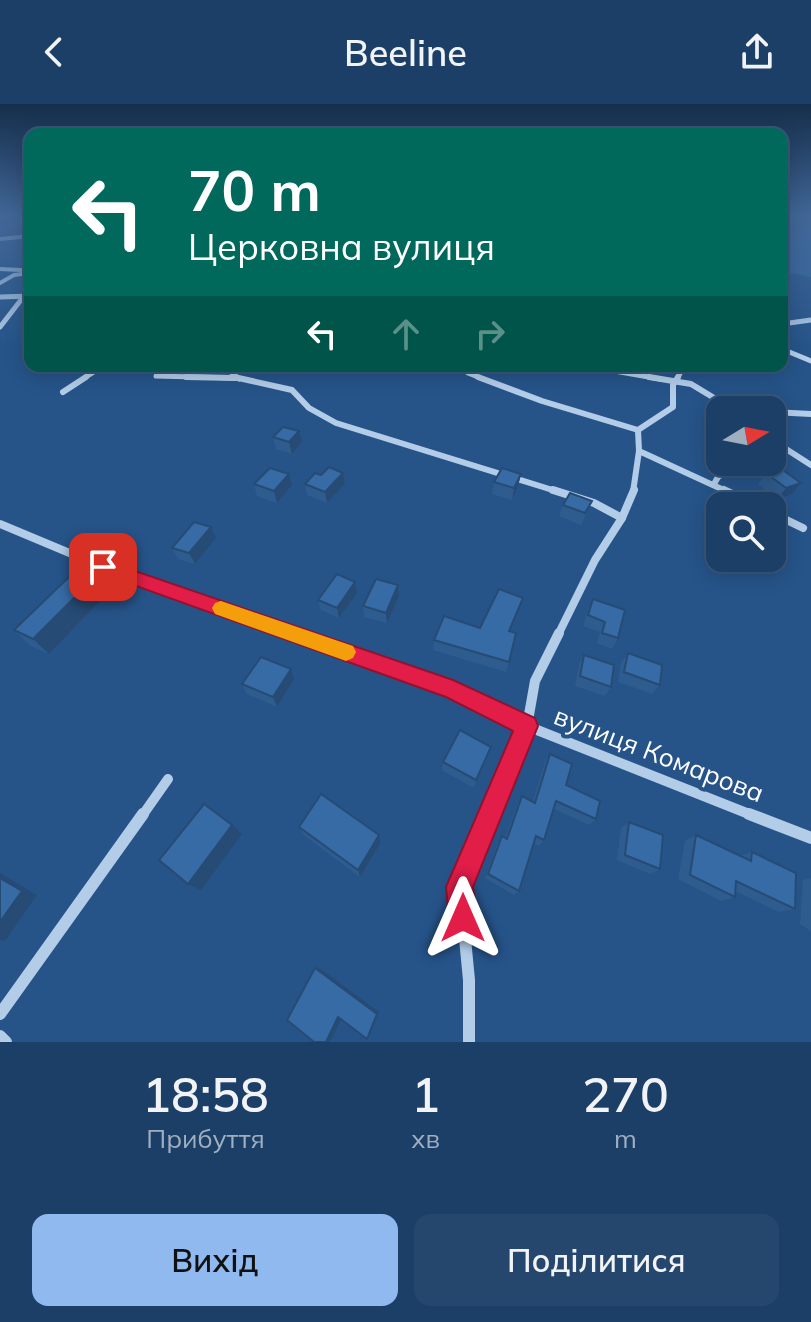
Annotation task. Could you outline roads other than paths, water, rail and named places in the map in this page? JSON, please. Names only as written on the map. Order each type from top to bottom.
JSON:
[{"type":"street","points":[[0,269],[22,270],[0,283]]},
{"type":"street","points":[[14,275],[24,274]]},
{"type":"street","points":[[0,297],[24,296]]},
{"type":"street","points":[[0,327],[24,299]]},
{"type":"street","points":[[788,323],[811,320]]},
{"type":"street","points":[[788,351],[811,361]]},
{"type":"street","points":[[63,392],[94,372]]},
{"type":"street","points":[[230,372],[235,378]]},
{"type":"street","points":[[469,372],[542,401],[638,430],[673,407],[676,380],[681,372]]},
{"type":"street","points":[[625,372],[676,380],[714,396]]},
{"type":"street","points":[[156,376],[235,378],[292,390],[309,408],[336,423],[581,499],[622,518]]},
{"type":"street","points":[[786,413],[811,414]]},
{"type":"street","name":"вулиця Комарова","points":[[638,430],[639,451],[634,489],[622,518],[595,560],[535,681],[527,726],[811,838]]},
{"type":"street","points":[[639,451],[730,492]]},
{"type":"street","points":[[786,451],[811,465]]},
{"type":"street","points":[[714,484],[720,476]]},
{"type":"street","points":[[786,520],[803,528]]},
{"type":"street","points":[[0,524],[103,567],[453,690],[527,726],[460,887],[469,980],[469,1042]]},
{"type":"street","points":[[0,1014],[168,779]]},
{"type":"street","points":[[0,1036],[6,1042]]}]
